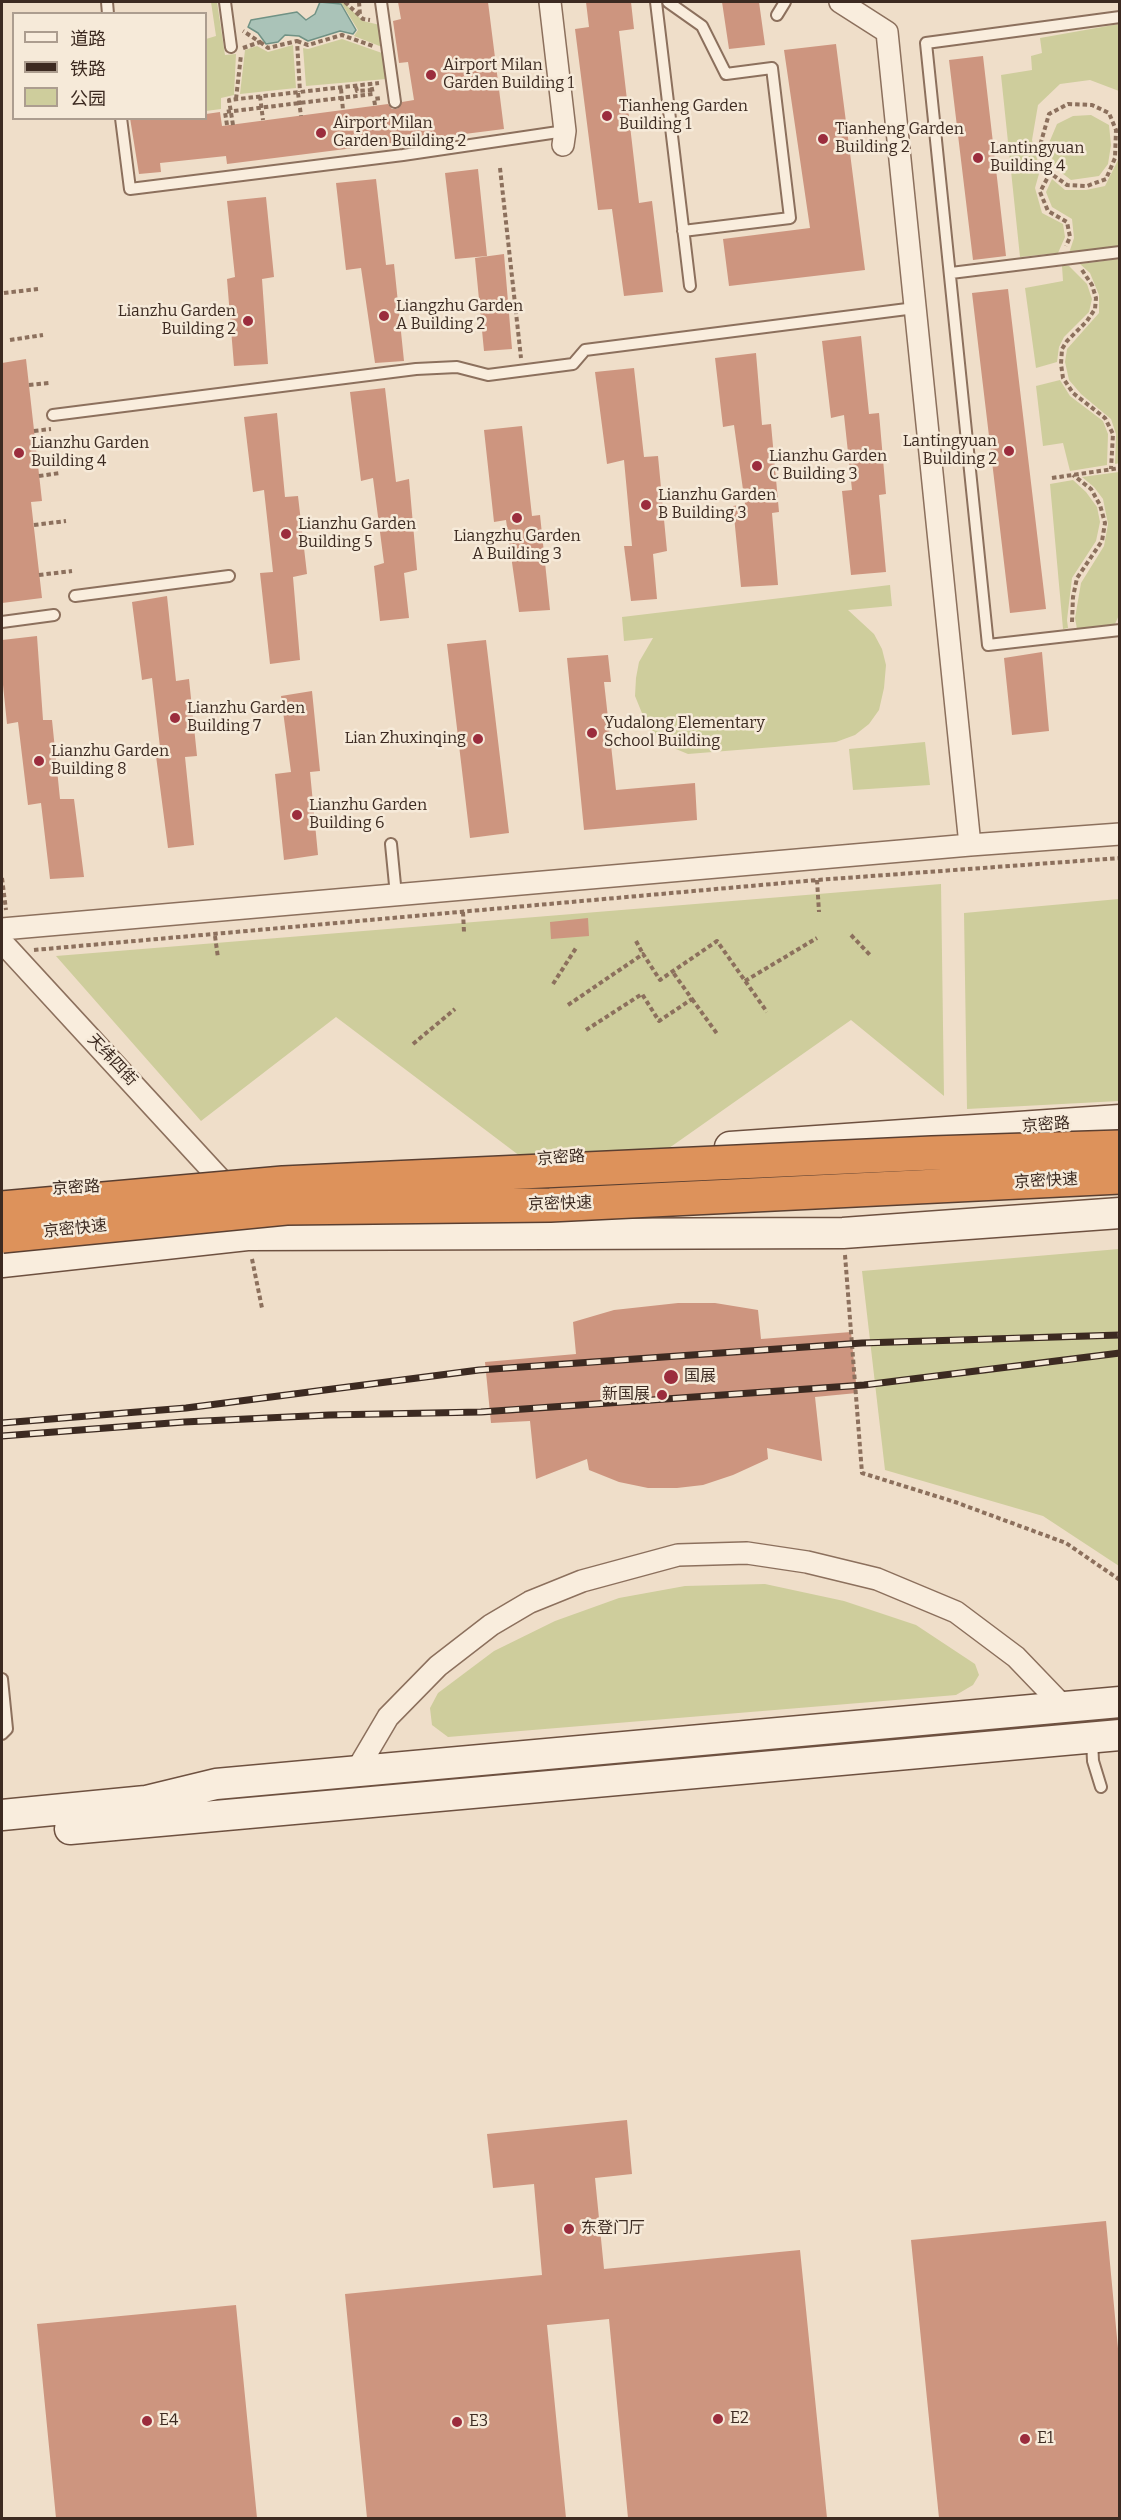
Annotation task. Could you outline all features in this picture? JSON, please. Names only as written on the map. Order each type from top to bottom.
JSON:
[{"type":"highway","name":"京密快速","points":[[2,1208],[284,1183],[932,1153],[1119,1147]]},
{"type":"highway","name":"京密快速","points":[[2,1236],[286,1208],[550,1205],[1119,1178]]},
{"type":"main road","name":"京密路","points":[[2,1192],[222,1180],[1119,1120]]},
{"type":"main road","points":[[2,1262],[247,1235],[843,1233],[1119,1213]]},
{"type":"main road","points":[[2,1815],[146,1801],[216,1784],[1119,1701]]},
{"type":"main road","points":[[2,1835],[1105,1736]]},
{"type":"street","points":[[550,2],[564,138]]},
{"type":"street","points":[[840,2],[894,32],[915,308],[955,649],[970,845]]},
{"type":"street","points":[[6,938],[396,894],[1119,834]]},
{"type":"street","name":"天纬四街","points":[[6,938],[222,1180]]},
{"type":"street","points":[[355,1773],[388,1717],[438,1666],[491,1625],[530,1602],[582,1581],[678,1555],[747,1553],[807,1562],[877,1579],[956,1612],[1016,1657],[1064,1707]]},
{"type":"lane","points":[[225,2],[237,48]]},
{"type":"lane","points":[[381,2],[395,102]]},
{"type":"lane","points":[[656,2],[690,286]]},
{"type":"lane","points":[[668,2],[702,26],[726,74],[772,68],[790,218],[683,231]]},
{"type":"lane","points":[[777,15],[785,2]]},
{"type":"lane","points":[[1119,17],[926,43],[988,645],[1119,630]]},
{"type":"lane","points":[[121,120],[130,189],[402,150],[564,138]]},
{"type":"lane","points":[[951,273],[1119,252]]},
{"type":"lane","points":[[53,415],[416,369],[457,367],[488,375],[573,364],[585,350],[915,308]]},
{"type":"lane","points":[[75,596],[229,576]]},
{"type":"lane","points":[[2,622],[54,615]]},
{"type":"lane","points":[[391,844],[396,894]]},
{"type":"lane","points":[[2,1679],[8,1729],[2,1734]]},
{"type":"lane","points":[[1101,1787],[1094,1761],[1105,1736]]},
{"type":"path","points":[[345,2],[363,19],[384,24]]},
{"type":"path","points":[[359,2],[360,16]]},
{"type":"path","points":[[239,28],[268,48],[297,41],[308,45],[342,34],[388,51]]},
{"type":"path","points":[[297,41],[301,116]]},
{"type":"path","points":[[237,48],[260,42]]},
{"type":"path","points":[[230,125],[232,111],[230,99],[392,82]]},
{"type":"path","points":[[232,111],[373,94],[371,84]]},
{"type":"path","points":[[356,87],[357,91],[372,90]]},
{"type":"path","points":[[340,88],[343,110]]},
{"type":"path","points":[[260,96],[263,120]]},
{"type":"path","points":[[374,99],[375,105]]},
{"type":"path","points":[[1050,173],[1067,185],[1087,186],[1106,179],[1115,158],[1116,130],[1109,113],[1092,105],[1068,104],[1049,114],[1041,142],[1050,173],[1040,192],[1048,211],[1067,222],[1070,237],[1065,260],[1086,274],[1096,298],[1095,309],[1062,349],[1063,378],[1073,393],[1105,418],[1113,434],[1111,469]]},
{"type":"path","points":[[500,168],[523,370]]},
{"type":"path","points":[[4,293],[38,289]]},
{"type":"path","points":[[10,340],[43,336]]},
{"type":"path","points":[[29,385],[49,383]]},
{"type":"path","points":[[34,431],[55,429]]},
{"type":"path","points":[[1052,478],[1119,468]]},
{"type":"path","points":[[39,476],[60,473]]},
{"type":"path","points":[[1073,475],[1090,489],[1100,506],[1105,523],[1102,541],[1077,578],[1071,618],[1074,636]]},
{"type":"path","points":[[34,525],[66,521]]},
{"type":"path","points":[[39,575],[72,571]]},
{"type":"path","points":[[2,878],[6,938],[215,936],[817,880],[1119,858]]},
{"type":"path","points":[[817,880],[819,912]]},
{"type":"path","points":[[463,912],[464,932]]},
{"type":"path","points":[[852,935],[871,956]]},
{"type":"path","points":[[215,936],[218,958]]},
{"type":"path","points":[[745,981],[817,938]]},
{"type":"path","points":[[636,941],[660,980],[717,941],[767,1012]]},
{"type":"path","points":[[553,984],[576,948]]},
{"type":"path","points":[[568,1005],[643,954]]},
{"type":"path","points":[[672,971],[718,1035]]},
{"type":"path","points":[[586,1030],[642,994],[659,1021],[692,999]]},
{"type":"path","points":[[413,1044],[455,1009]]},
{"type":"path","points":[[843,1233],[862,1473],[955,1502],[1066,1543],[1119,1580]]},
{"type":"green space","points":[[211,2],[217,2],[225,55],[236,54],[234,95],[221,98],[221,109],[207,111],[207,39],[216,36]]},
{"type":"green space","points":[[336,2],[343,2],[363,21],[380,25],[382,47],[354,36],[358,30],[342,4]]},
{"type":"green space","points":[[1119,24],[1119,91],[1090,80],[1060,84],[1038,105],[1032,140],[1040,170],[1035,188],[1042,213],[1063,224],[1065,237],[1058,253],[1020,257],[1001,75],[1032,70],[1031,56],[1042,53],[1040,38]]},
{"type":"green space","points":[[342,39],[382,53],[386,79],[306,86],[303,48],[308,49]]},
{"type":"green space","points":[[293,45],[296,88],[240,94],[245,50],[257,46],[268,52]]},
{"type":"green space","points":[[1091,115],[1109,125],[1111,145],[1108,164],[1099,176],[1071,180],[1054,167],[1049,143],[1057,124],[1073,116]]},
{"type":"green space","points":[[1119,158],[1119,246],[1069,253],[1074,238],[1072,219],[1052,207],[1046,192],[1052,179],[1065,190],[1086,190],[1105,186]]},
{"type":"green space","points":[[1119,259],[1120,463],[1115,464],[1116,434],[1111,419],[1081,394],[1069,380],[1065,362],[1067,349],[1099,313],[1099,295],[1090,273],[1080,264]]},
{"type":"green space","points":[[1062,266],[1069,266],[1087,284],[1092,299],[1089,312],[1064,337],[1059,347],[1057,362],[1036,368],[1025,288],[1063,281]]},
{"type":"green space","points":[[1060,380],[1070,396],[1103,421],[1108,434],[1107,465],[1070,471],[1063,443],[1043,446],[1036,386]]},
{"type":"green space","points":[[1119,472],[1119,615],[1115,624],[1077,629],[1075,618],[1081,583],[1104,546],[1108,524],[1103,499],[1082,477]]},
{"type":"green space","points":[[1073,480],[1097,507],[1100,522],[1096,541],[1072,578],[1068,628],[1063,629],[1050,484]]},
{"type":"green space","points":[[890,585],[892,606],[848,610],[874,634],[882,649],[886,665],[879,710],[869,724],[855,735],[836,742],[688,754],[671,747],[656,736],[644,718],[635,696],[636,678],[639,662],[653,638],[624,641],[622,617]]},
{"type":"green space","points":[[925,742],[930,785],[853,790],[849,749]]},
{"type":"green space","points":[[941,884],[944,1096],[851,1020],[635,1172],[549,1178],[336,1017],[201,1121],[56,956]]},
{"type":"green space","points":[[1119,899],[1119,1101],[967,1109],[964,913]]},
{"type":"green space","points":[[1119,1249],[1119,1566],[1043,1516],[885,1470],[862,1271]]},
{"type":"green space","points":[[765,1584],[844,1601],[916,1625],[975,1664],[979,1675],[973,1685],[956,1695],[448,1737],[432,1725],[430,1708],[438,1693],[494,1651],[555,1621],[619,1598],[685,1586]]},
{"type":"shaded area","points":[[320,2],[341,4],[356,30],[353,34],[340,31],[308,41],[299,36],[285,35],[278,42],[266,44],[258,33],[248,27],[251,20],[297,12],[306,20],[315,14]]},
{"type":"building","points":[[398,2],[488,2],[504,129],[227,164],[226,156],[160,163],[161,172],[139,174],[130,120],[207,120],[207,114],[220,112],[222,126],[388,104],[392,109],[397,109],[402,102],[414,100],[408,62],[399,63],[393,21],[401,19]]},
{"type":"building","name":"Tianheng Garden Building 1","points":[[586,2],[631,2],[634,29],[619,31],[639,203],[652,201],[663,292],[624,296],[612,209],[598,210],[575,29],[589,27]]},
{"type":"building","points":[[722,2],[759,2],[765,45],[729,49]]},
{"type":"building","name":"Tianheng Garden Building 2","points":[[836,44],[865,270],[729,286],[723,239],[810,228],[784,50]]},
{"type":"building","name":"Lantingyuan Building 4","points":[[983,56],[1006,256],[973,260],[949,60]]},
{"type":"building","points":[[478,169],[487,256],[455,259],[445,173]]},
{"type":"building","name":"Liangzhu Garden A Building 2","points":[[376,179],[386,265],[394,264],[404,361],[375,363],[361,268],[346,270],[336,183]]},
{"type":"building","name":"Lianzhu Garden Building 2","points":[[266,197],[274,277],[262,279],[268,364],[234,366],[227,279],[235,277],[227,201]]},
{"type":"building","points":[[504,254],[512,349],[484,351],[475,258]]},
{"type":"building","name":"Lantingyuan Building 2","points":[[1008,289],[1046,609],[1010,613],[972,293]]},
{"type":"building","points":[[861,336],[869,414],[879,413],[886,494],[879,495],[886,572],[851,575],[842,491],[852,490],[844,415],[831,418],[822,341]]},
{"type":"building","name":"Lianzhu Garden C Building 3","points":[[756,353],[762,425],[771,424],[779,512],[772,513],[778,585],[741,587],[733,506],[745,504],[734,425],[723,427],[715,358]]},
{"type":"building","name":"Lianzhu Garden Building 4","points":[[26,359],[42,501],[31,502],[42,598],[2,603],[2,363]]},
{"type":"building","name":"Lianzhu Garden B Building 3","points":[[634,368],[644,457],[658,456],[667,551],[653,554],[657,599],[631,601],[624,546],[632,546],[624,460],[607,464],[595,372]]},
{"type":"building","points":[[385,388],[396,482],[409,479],[417,570],[404,573],[409,618],[380,621],[374,566],[384,563],[373,478],[361,481],[350,392]]},
{"type":"building","name":"Lianzhu Garden Building 5","points":[[277,413],[285,497],[298,496],[307,574],[293,577],[300,660],[270,664],[260,573],[273,572],[264,490],[253,492],[244,417]]},
{"type":"building","name":"Liangzhu Garden A Building 3","points":[[522,426],[532,516],[540,515],[550,610],[519,612],[506,520],[494,522],[484,430]]},
{"type":"building","name":"Lianzhu Garden Building 7","points":[[167,596],[176,681],[189,679],[197,756],[185,757],[194,845],[168,848],[156,756],[161,756],[152,678],[142,680],[132,602]]},
{"type":"building","name":"Lianzhu Garden Building 8","points":[[37,636],[43,720],[52,720],[60,799],[74,799],[84,877],[50,879],[41,803],[28,805],[18,722],[7,724],[2,675],[2,640]]},
{"type":"building","name":"Lian Zhuxinqing","points":[[486,640],[509,833],[470,838],[447,644]]},
{"type":"building","points":[[1042,652],[1049,731],[1012,735],[1004,658]]},
{"type":"building","name":"Yudalong Elementary School Building","points":[[608,655],[611,682],[604,682],[616,790],[695,783],[697,820],[584,830],[567,658]]},
{"type":"building","name":"Lianzhu Garden Building 6","points":[[312,691],[320,771],[310,772],[318,855],[284,860],[275,774],[291,772],[281,696]]},
{"type":"building","points":[[588,918],[589,936],[551,939],[550,922]]},
{"type":"building","name":"新国展","points":[[678,1303],[715,1303],[758,1310],[761,1339],[851,1332],[857,1393],[815,1397],[822,1461],[767,1448],[768,1459],[733,1475],[703,1485],[677,1488],[648,1488],[619,1482],[589,1470],[587,1459],[536,1479],[530,1421],[491,1423],[485,1362],[576,1354],[573,1322],[614,1310]]},
{"type":"building","points":[[627,2120],[632,2174],[595,2178],[604,2269],[800,2250],[827,2518],[628,2518],[609,2319],[547,2325],[566,2518],[367,2518],[345,2294],[542,2275],[534,2184],[493,2188],[487,2134]]},
{"type":"building","name":"E1","points":[[1106,2221],[1119,2359],[1119,2518],[939,2518],[911,2240]]},
{"type":"building","name":"E4","points":[[236,2305],[257,2518],[56,2518],[37,2324]]},
{"type":"railway","points":[[2,1423],[186,1408],[479,1370],[862,1343],[1120,1335]]},
{"type":"railway","points":[[2,1436],[184,1422],[329,1415],[481,1412],[864,1385],[1120,1353]]},
{"type":"place","name":"Airport Milan Garden Building 1","points":[[431,75]]},
{"type":"place","name":"Tianheng Garden Building 1","points":[[607,116]]},
{"type":"place","name":"Airport Milan Garden Building 2","points":[[321,133]]},
{"type":"place","name":"Tianheng Garden Building 2","points":[[823,139]]},
{"type":"place","name":"Lantingyuan Building 4","points":[[978,158]]},
{"type":"place","name":"Liangzhu Garden A Building 2","points":[[384,316]]},
{"type":"place","name":"Lianzhu Garden Building 2","points":[[248,321]]},
{"type":"place","name":"Lantingyuan Building 2","points":[[1009,451]]},
{"type":"place","name":"Lianzhu Garden Building 4","points":[[19,453]]},
{"type":"place","name":"Lianzhu Garden C Building 3","points":[[757,466]]},
{"type":"place","name":"Lianzhu Garden B Building 3","points":[[646,505]]},
{"type":"place","name":"Liangzhu Garden A Building 3","points":[[517,518]]},
{"type":"place","name":"Lianzhu Garden Building 5","points":[[286,534]]},
{"type":"place","name":"Lianzhu Garden Building 7","points":[[175,718]]},
{"type":"place","name":"Yudalong Elementary School Building","points":[[592,733]]},
{"type":"place","name":"Lian Zhuxinqing","points":[[478,739]]},
{"type":"place","name":"Lianzhu Garden Building 8","points":[[39,761]]},
{"type":"place","name":"Lianzhu Garden Building 6","points":[[297,815]]},
{"type":"place","name":"国展","points":[[671,1377]]},
{"type":"place","name":"新国展","points":[[662,1395]]},
{"type":"place","name":"东登门厅","points":[[569,2229]]},
{"type":"place","name":"E2","points":[[718,2419]]},
{"type":"place","name":"E4","points":[[147,2421]]},
{"type":"place","name":"E3","points":[[457,2422]]},
{"type":"place","name":"E1","points":[[1025,2439]]}]
